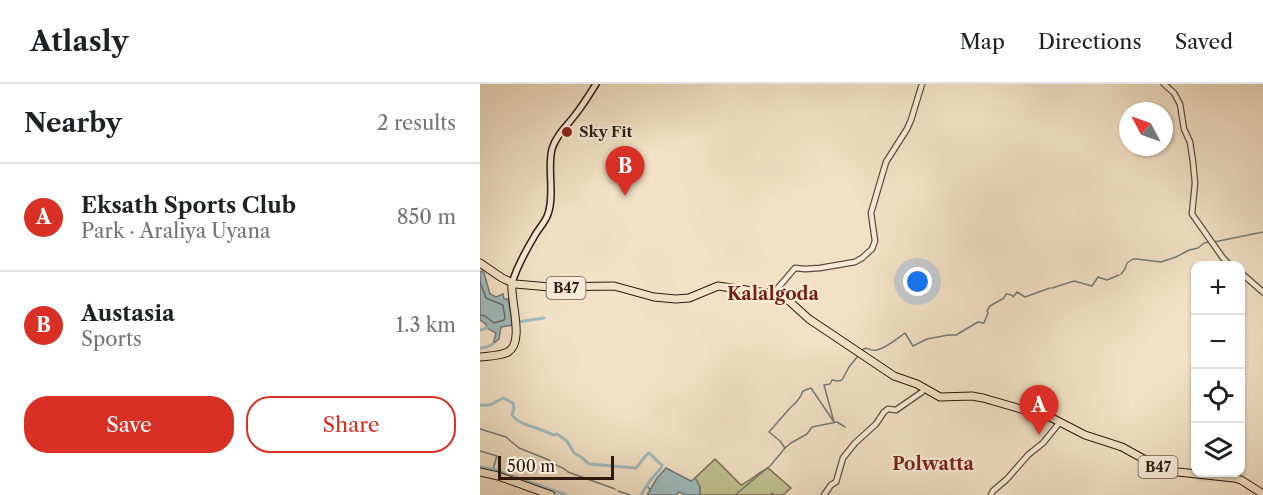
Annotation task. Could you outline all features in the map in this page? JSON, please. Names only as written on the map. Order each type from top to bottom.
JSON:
[{"type":"main road","points":[[501,279],[510,280],[548,214],[552,150],[556,140],[596,84]]},
{"type":"main road","name":"B47","points":[[480,264],[501,279],[523,286],[614,288],[647,298],[676,300],[690,299],[718,288],[774,295],[788,300],[809,319],[894,376],[940,397],[983,398],[1041,414],[1086,435],[1122,447],[1160,468],[1234,478],[1259,492]]},
{"type":"main road","points":[[480,357],[503,354],[514,346],[517,336],[512,299],[515,273]]},
{"type":"main road","points":[[515,273],[514,282],[523,286]]},
{"type":"main road","points":[[501,279],[508,286],[512,299]]},
{"type":"main road","points":[[512,299],[513,288],[523,286]]},
{"type":"main road","points":[[480,472],[551,495]]},
{"type":"street","points":[[774,295],[795,268],[820,268],[855,262],[872,249],[875,241],[871,213],[886,162],[907,129],[922,84]]},
{"type":"street","points":[[1164,84],[1174,93],[1180,104],[1184,129],[1190,142],[1195,183],[1192,214],[1226,261]]},
{"type":"street","points":[[1245,276],[1263,292]]},
{"type":"street","points":[[824,495],[836,482],[843,458],[855,443],[876,424],[884,412],[888,409],[896,410],[924,389]]},
{"type":"street","points":[[991,495],[1028,455],[1043,443],[1059,423]]},
{"type":"green space","points":[[715,459],[741,485],[768,468],[791,488],[783,495],[772,493],[771,495],[700,495],[700,487],[695,478]]},
{"type":"water","points":[[482,271],[490,294],[496,297],[503,294],[504,299],[508,299],[513,325],[501,327],[499,339],[493,344],[496,333],[480,320],[480,272]]},
{"type":"water","points":[[666,468],[691,481],[695,478],[700,487],[700,495],[686,495],[679,492],[676,495],[647,495]]},
{"type":"waterway","points":[[1214,242],[1263,232]]},
{"type":"waterway","points":[[1121,274],[1127,263],[1133,259],[1161,262],[1209,242]]},
{"type":"waterway","points":[[1052,288],[1074,281],[1092,286],[1098,277],[1107,280],[1119,275]]},
{"type":"waterway","points":[[862,350],[880,349],[905,333],[913,346],[927,339],[956,335],[978,322],[984,323],[990,306],[1004,298],[1006,294],[1013,297],[1017,292],[1025,297],[1050,288]]},
{"type":"waterway","points":[[517,322],[544,318]]},
{"type":"waterway","points":[[480,330],[487,328]]},
{"type":"waterway","points":[[480,348],[493,344]]},
{"type":"waterway","points":[[735,495],[771,465],[785,448],[769,432],[798,400],[803,391],[811,388],[834,422],[824,385],[830,384],[832,380],[842,380],[858,356]]},
{"type":"waterway","points":[[480,405],[491,405],[503,398],[513,403],[512,415],[517,420],[554,435],[557,434],[567,441],[574,453],[589,464],[636,468],[649,453],[662,465],[641,495]]},
{"type":"waterway","points":[[785,448],[807,434],[812,427],[837,422],[845,427]]},
{"type":"waterway","points":[[480,429],[506,437],[519,448],[549,460],[568,472],[615,489]]},
{"type":"waterway","points":[[480,451],[497,456],[493,469]]},
{"type":"waterway","points":[[480,467],[493,469],[566,495]]},
{"type":"waterway","points":[[647,486],[651,491]]},
{"type":"waterway","points":[[618,491],[630,495]]},
{"type":"place","name":"Sky Fit","points":[[567,132]]},
{"type":"place","name":"Austasia","points":[[625,196]]},
{"type":"place","name":"Eksath Sports Club","points":[[1039,435]]},
{"type":"district","name":"Kalalgoda","points":[[773,294]]},
{"type":"district","name":"Polwatta","points":[[933,464]]}]
